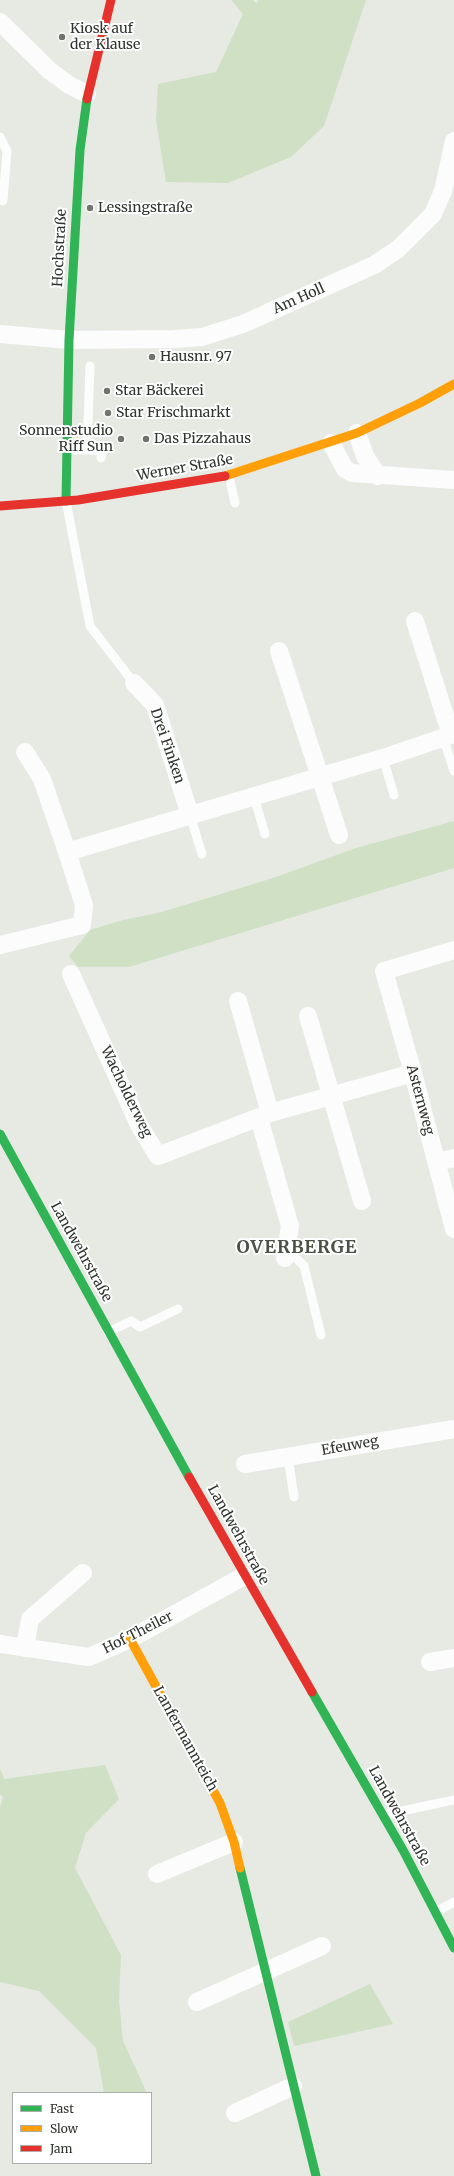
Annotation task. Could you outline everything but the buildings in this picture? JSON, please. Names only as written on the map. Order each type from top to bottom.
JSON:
[{"type":"main road","name":"Hochstraße","points":[[66,501],[69,340],[80,150],[87,94],[111,0]]},
{"type":"main road","name":"Werner Straße","points":[[0,506],[66,501],[229,476],[357,433],[420,403],[454,384]]},
{"type":"main road","name":"Landwehrstraße","points":[[0,1134],[244,1576],[383,1814],[454,1948]]},
{"type":"main road","name":"Lanfermannteich","points":[[130,1639],[208,1779],[220,1803],[234,1842],[316,2176]]},
{"type":"street","points":[[4,31],[50,71],[87,94]]},
{"type":"street","name":"Am Holl","points":[[69,340],[174,344],[243,324],[374,265],[398,249],[433,214],[443,191],[454,141]]},
{"type":"street","points":[[0,334],[69,340]]},
{"type":"street","points":[[357,433],[365,456],[378,476]]},
{"type":"street","points":[[331,443],[345,469],[352,473],[378,476],[454,480]]},
{"type":"street","points":[[67,852],[383,758],[450,735],[415,621]]},
{"type":"street","points":[[279,651],[339,835]]},
{"type":"street","name":"Drei Finken","points":[[134,683],[154,705],[190,815]]},
{"type":"street","points":[[0,945],[82,924],[84,905],[67,852],[42,779],[26,752]]},
{"type":"street","name":"Asternweg","points":[[454,950],[384,972],[413,1073],[454,1228]]},
{"type":"street","name":"Wacholderweg","points":[[71,974],[139,1125],[158,1156],[264,1116],[413,1073]]},
{"type":"street","points":[[238,1001],[290,1226],[286,1254]]},
{"type":"street","points":[[308,1016],[330,1096],[362,1201]]},
{"type":"street","points":[[437,1162],[454,1158]]},
{"type":"street","name":"Efeuweg","points":[[245,1464],[454,1429]]},
{"type":"street","points":[[25,1648],[30,1619],[84,1573]]},
{"type":"street","name":"Hof Theiler","points":[[0,1644],[89,1657],[130,1639],[244,1576]]},
{"type":"street","points":[[430,1662],[454,1658]]},
{"type":"street","points":[[157,1874],[234,1842]]},
{"type":"street","points":[[198,2002],[322,1946]]},
{"type":"street","points":[[235,2113],[293,2086]]},
{"type":"lane","points":[[0,137],[7,151],[3,201]]},
{"type":"lane","points":[[87,450],[90,366]]},
{"type":"lane","points":[[66,450],[102,451],[101,458]]},
{"type":"lane","points":[[229,476],[235,503]]},
{"type":"lane","name":"Drei Finken","points":[[66,501],[90,626],[134,683]]},
{"type":"lane","points":[[450,735],[454,771]]},
{"type":"lane","points":[[383,758],[394,795]]},
{"type":"lane","points":[[254,797],[265,834]]},
{"type":"lane","points":[[190,815],[202,854]]},
{"type":"lane","points":[[286,1254],[304,1266],[321,1335]]},
{"type":"lane","points":[[108,1332],[131,1321],[140,1327],[178,1309]]},
{"type":"lane","points":[[288,1457],[294,1497]]},
{"type":"lane","points":[[383,1814],[454,1800]]},
{"type":"lane","points":[[436,1912],[454,1902]]},
{"type":"green space","points":[[231,0],[253,0],[257,4],[258,0],[366,0],[324,126],[291,157],[228,183],[166,182],[156,121],[158,84],[216,72],[243,14]]},
{"type":"green space","points":[[454,821],[454,868],[129,967],[78,967],[69,956],[90,930],[123,920],[162,912],[273,878],[356,848]]},
{"type":"green space","points":[[105,1765],[119,1799],[86,1833],[75,1868],[121,1955],[119,2001],[123,2041],[147,2092],[104,2092],[96,2048],[39,1991],[0,1982],[0,1808],[3,1797],[0,1794],[0,1768],[4,1779]]},
{"type":"green space","points":[[370,1984],[393,2024],[294,2046],[288,2022]]},
{"type":"traffic: fast","points":[[66,501],[69,340],[80,150],[87,99]]},
{"type":"traffic: fast","points":[[0,1134],[189,1477]]},
{"type":"traffic: fast","points":[[312,1692],[403,1850],[454,1948]]},
{"type":"traffic: fast","points":[[240,1868],[316,2176]]},
{"type":"traffic: slow","points":[[225,476],[357,433],[420,403],[454,384]]},
{"type":"traffic: slow","points":[[130,1639],[220,1803],[234,1842],[240,1868]]},
{"type":"traffic: jam","points":[[87,99],[111,0]]},
{"type":"traffic: jam","points":[[0,506],[78,500],[225,476]]},
{"type":"traffic: jam","points":[[189,1477],[312,1692]]},
{"type":"place","name":"Kiosk auf der Klause","points":[[62,37]]},
{"type":"place","name":"Lessingstraße","points":[[90,208]]},
{"type":"place","name":"Hausnr. 97","points":[[152,357]]},
{"type":"place","name":"Star Bäckerei","points":[[107,391]]},
{"type":"place","name":"Star Frischmarkt","points":[[108,413]]},
{"type":"place","name":"Sonnenstudio Riff Sun","points":[[121,439]]},
{"type":"place","name":"Das Pizzahaus","points":[[146,439]]},
{"type":"district","name":"OVERBERGE","points":[[297,1248]]}]
